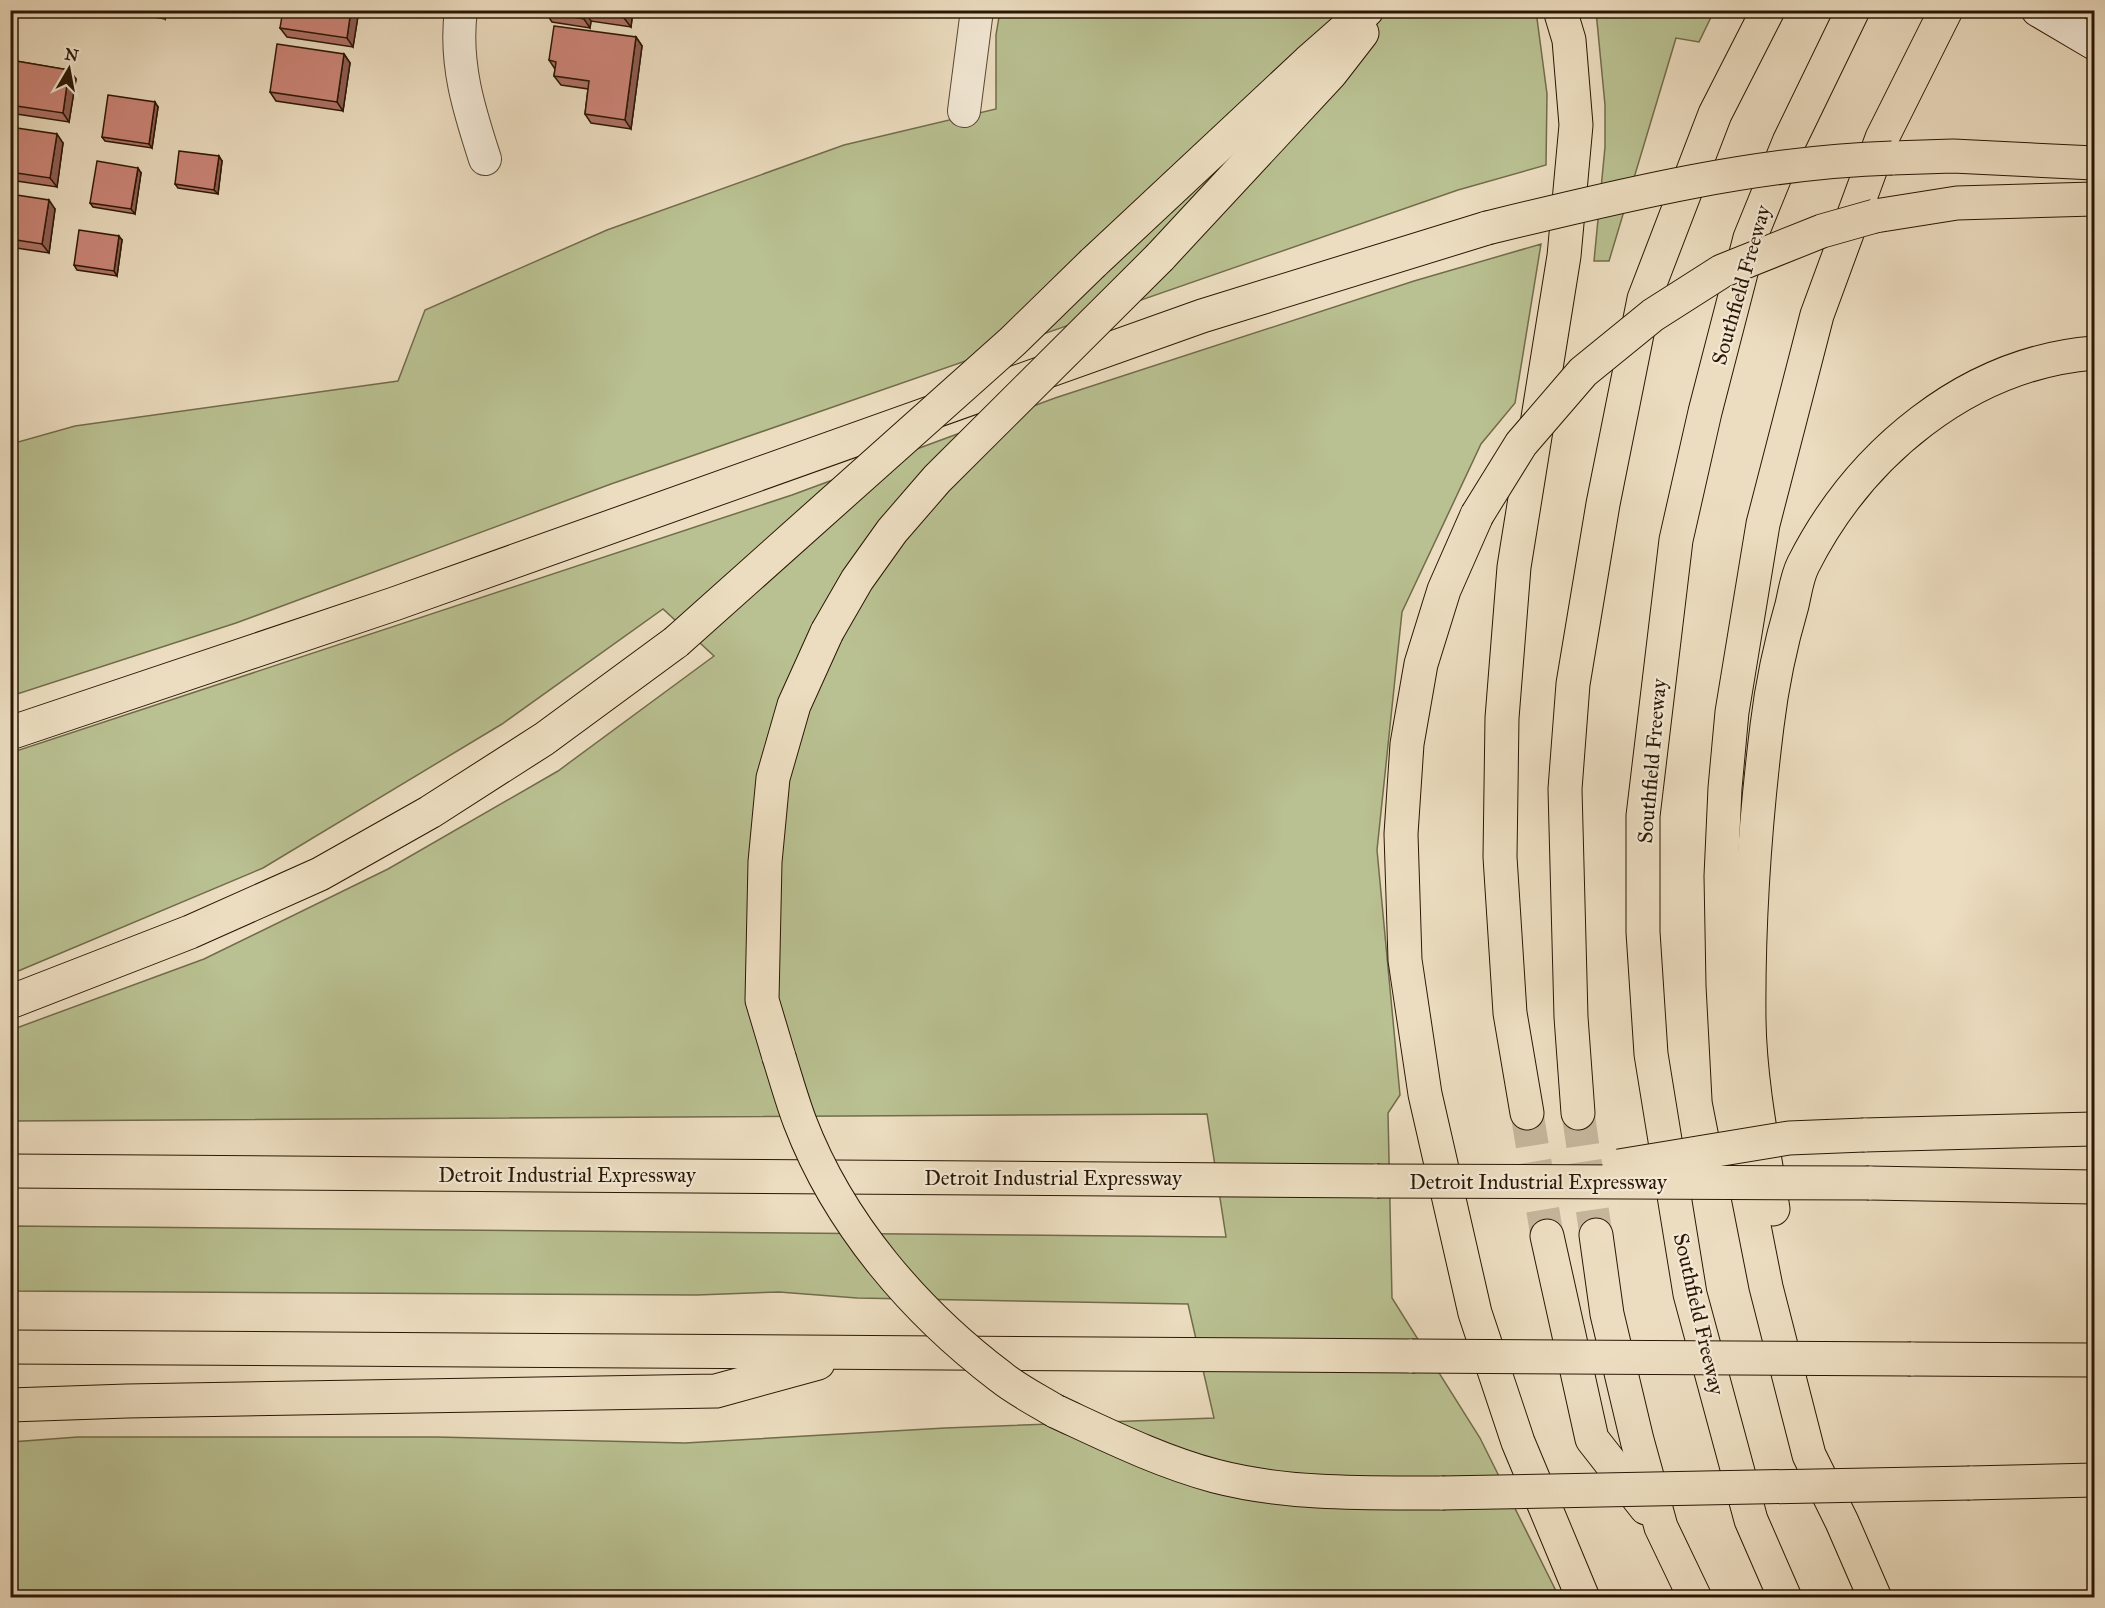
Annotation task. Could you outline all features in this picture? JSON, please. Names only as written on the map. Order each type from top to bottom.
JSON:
[{"type":"highway","points":[[10,1002],[190,932],[320,874],[430,812],[544,739],[676,642],[1013,340],[1308,62],[1367,10]]},
{"type":"highway","points":[[1379,10],[1331,74],[1160,257],[937,479],[892,531],[856,580],[827,632],[795,705],[773,778],[765,862],[762,1000],[801,1123],[816,1156],[841,1205],[882,1263],[922,1309],[1002,1378],[1055,1410],[1088,1426],[1152,1455],[1216,1476],[1289,1488],[1442,1493],[2094,1480]]},
{"type":"highway","points":[[1527,1113],[1508,989],[1500,857],[1502,718],[1514,567],[1564,256],[1576,125],[1569,40],[1560,10]]},
{"type":"highway","points":[[1578,1113],[1571,1017],[1565,789],[1573,684],[1603,504],[1644,299],[1715,114],[1768,10]]},
{"type":"highway","name":"Southfield Freeway","points":[[1785,1598],[1751,1520],[1690,1294],[1651,1054],[1643,932],[1643,816],[1676,540],[1705,412],[1750,238],[1789,142],[1854,10]]},
{"type":"highway","points":[[1875,1598],[1842,1522],[1809,1455],[1766,1287],[1729,1099],[1722,920],[1725,788],[1732,712],[1763,524],[1817,315],[1882,138],[1946,10]]},
{"type":"highway","points":[[10,733],[394,604],[1202,316],[1487,228],[1595,202],[1736,176],[1851,159],[1953,156],[2094,164]]},
{"type":"highway","points":[[1583,1598],[1518,1443],[1475,1313],[1425,1094],[1406,960],[1401,834],[1407,744],[1421,664],[1444,590],[1478,516],[1521,444],[1583,372],[1653,315],[1722,271],[1822,231],[1875,216],[1957,203],[2094,200]]},
{"type":"highway","points":[[1842,1522],[1827,1441],[1787,1292],[1756,1104],[1749,1021],[1757,806],[1774,669],[1802,567],[1844,499],[1887,450],[1941,406],[2007,374],[2074,354],[2094,353]]},
{"type":"highway","points":[[1522,1181],[1790,1138],[2072,1132],[2094,1129]]},
{"type":"highway","name":"Detroit Industrial Expressway","points":[[10,1172],[2094,1186]]},
{"type":"highway","points":[[1596,1235],[1607,1314],[1661,1527],[1695,1598]]},
{"type":"highway","points":[[1547,1236],[1592,1439],[1661,1527]]},
{"type":"highway","points":[[10,1347],[2094,1360]]},
{"type":"highway","points":[[10,1405],[139,1400],[716,1390],[856,1352]]},
{"type":"main road","points":[[2038,10],[2082,36]]},
{"type":"street","points":[[461,10],[459,59],[466,103],[485,159]]},
{"type":"street","points":[[964,111],[977,10]]},
{"type":"green space","points":[[1000,11],[1536,11],[1547,94],[1546,165],[1458,190],[611,484],[236,623],[11,696],[11,444],[75,426],[398,381],[425,310],[607,230],[844,145],[996,109],[996,35]]},
{"type":"green space","points":[[1596,11],[1714,11],[1699,42],[1676,38],[1609,261],[1594,261],[1605,147],[1605,105]]},
{"type":"green space","points":[[1541,244],[1515,403],[1481,444],[1402,612],[1377,850],[1400,1095],[1388,1113],[1392,1298],[1480,1438],[1559,1597],[11,1597],[11,1442],[78,1437],[437,1437],[685,1443],[945,1428],[1214,1418],[1188,1304],[857,1298],[779,1292],[697,1295],[11,1291],[11,1226],[1226,1237],[1207,1114],[11,1121],[11,1030],[204,959],[388,869],[558,771],[714,656],[663,609],[502,724],[263,868],[11,974],[10,753],[792,495],[1055,398],[1414,281]]},
{"type":"building","points":[[137,10],[162,10],[162,14]]},
{"type":"building","points":[[283,10],[351,10],[347,38],[280,28]]},
{"type":"building","points":[[546,10],[626,10],[624,18],[585,12],[584,19],[546,13]]},
{"type":"building","points":[[554,26],[636,37],[625,120],[585,114],[589,81],[554,76],[556,62],[549,60]]},
{"type":"building","points":[[277,44],[344,54],[337,102],[270,92]]},
{"type":"building","points":[[10,60],[69,70],[63,113],[10,105]]},
{"type":"building","points":[[108,95],[155,102],[149,144],[102,137]]},
{"type":"building","points":[[10,127],[57,134],[50,178],[10,172]]},
{"type":"building","points":[[179,151],[219,156],[214,190],[175,184]]},
{"type":"building","points":[[97,161],[138,168],[131,209],[90,203]]},
{"type":"building","points":[[10,194],[49,200],[42,244],[10,239]]},
{"type":"building","points":[[79,230],[119,236],[114,271],[74,265]]},
{"type":"tunnel","points":[[1527,1113],[1547,1236]]},
{"type":"tunnel","points":[[1578,1113],[1596,1235]]}]
